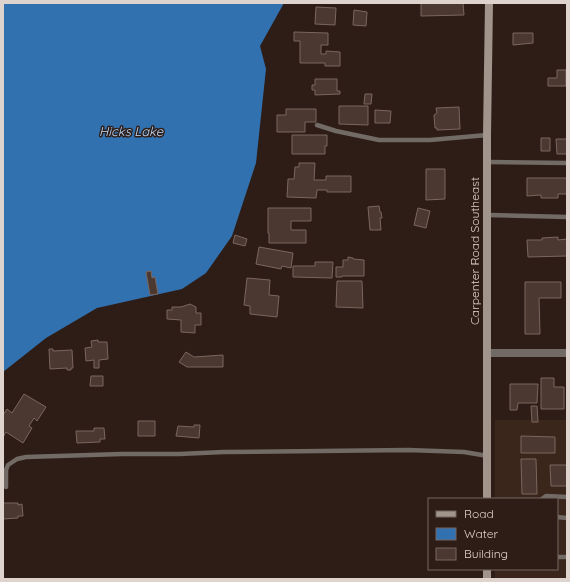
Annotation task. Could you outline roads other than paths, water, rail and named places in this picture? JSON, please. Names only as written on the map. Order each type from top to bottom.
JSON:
[{"type":"street","name":"Carpenter Road Southeast","points":[[487,498],[487,135],[489,3]]},
{"type":"street","points":[[488,353],[567,353]]},
{"type":"lane","points":[[317,125],[336,131],[379,140],[430,140],[487,135]]},
{"type":"lane","points":[[487,162],[567,163]]},
{"type":"lane","points":[[488,215],[567,217]]},
{"type":"lane","points":[[6,487],[6,470],[8,464],[17,459],[26,457],[114,454],[393,450],[464,452],[488,456]]},
{"type":"lane","points":[[543,498],[546,496],[567,496]]},
{"type":"water","name":"Hicks Lake","points":[[3,3],[284,3],[260,46],[266,69],[256,163],[232,236],[206,273],[182,289],[97,308],[46,338],[3,372]]}]
